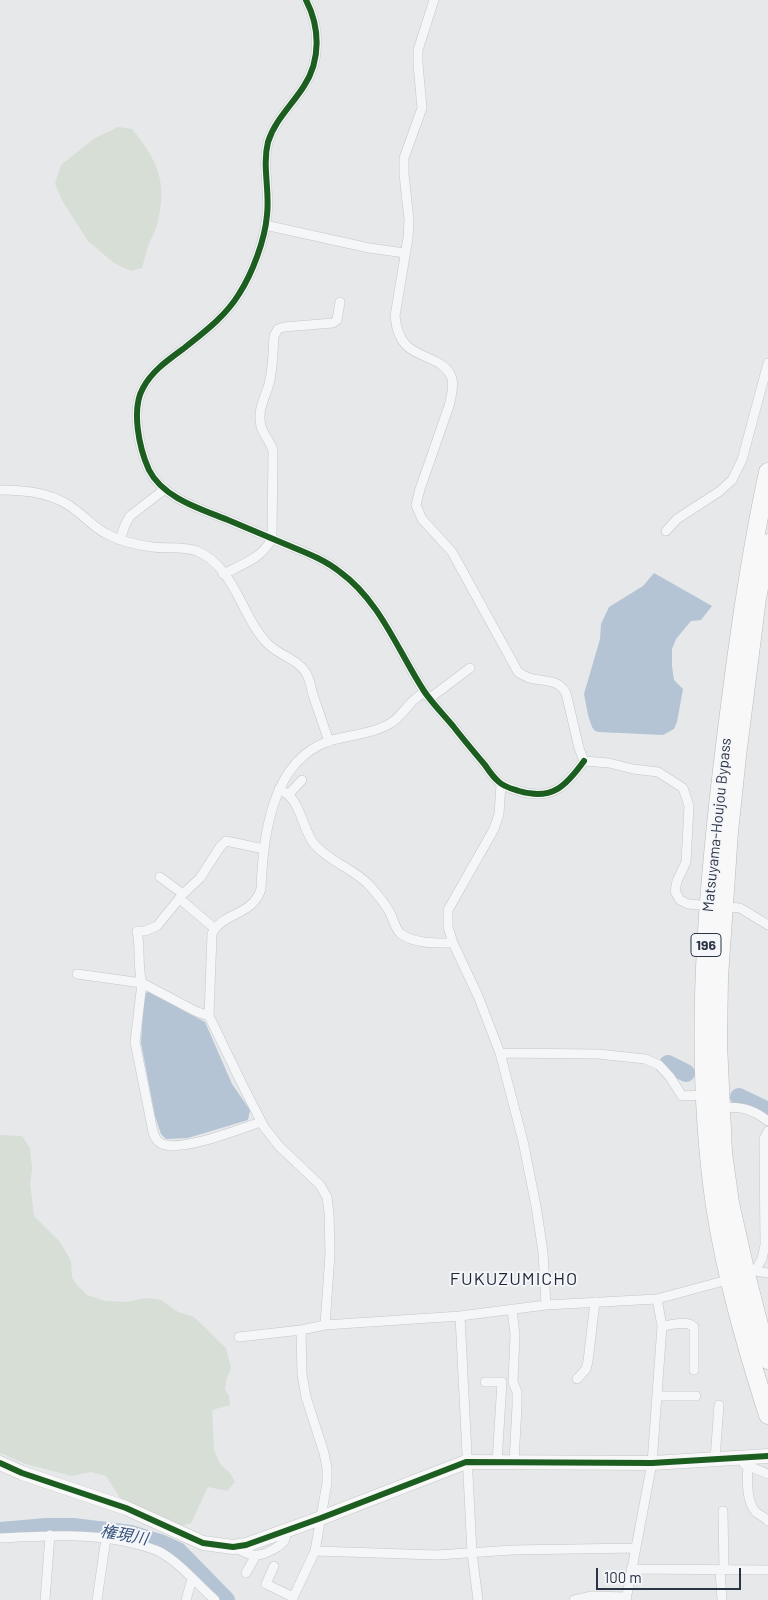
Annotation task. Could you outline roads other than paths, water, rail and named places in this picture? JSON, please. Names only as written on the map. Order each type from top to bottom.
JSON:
[{"type":"highway","name":"Matsuyama-Houjou Bypass","points":[[768,472],[749,575],[734,673],[715,833],[719,976],[718,1043],[723,1153],[730,1204],[750,1273],[768,1360]]},
{"type":"highway","name":"Matsuyama-Houjou Bypass","points":[[768,543],[757,598],[737,756],[730,832],[716,907],[704,1034],[705,1095],[715,1206],[729,1280],[768,1415]]},
{"type":"street","points":[[306,0],[313,15],[317,37],[313,71],[304,87],[279,119],[269,140],[265,156],[268,214],[255,260],[240,294],[229,309],[193,341],[160,366],[150,376],[142,389],[137,402],[136,417],[148,468],[156,481],[165,489],[190,504],[328,563],[356,585],[371,603],[398,644],[428,695],[501,785],[543,795],[560,788],[572,778],[584,761]]},
{"type":"street","points":[[434,0],[418,50],[422,108],[404,158],[409,220],[396,304],[396,327],[405,345],[446,368],[452,379],[452,394],[416,505],[422,518],[452,552],[518,672],[528,678],[554,682],[562,686],[566,694],[584,761]]},
{"type":"street","points":[[265,225],[370,248],[405,253]]},
{"type":"street","points":[[223,574],[256,557],[269,544],[272,538],[273,451],[261,426],[260,408],[269,384],[274,336],[278,329],[284,327],[333,323],[337,320],[340,302]]},
{"type":"street","points":[[666,531],[677,520],[720,491],[732,480],[742,460],[768,364]]},
{"type":"street","points":[[120,540],[130,516],[165,489]]},
{"type":"street","points":[[0,490],[28,491],[56,498],[66,503],[105,533],[120,540],[152,547],[186,548],[213,560],[231,583],[245,612],[266,643],[296,662],[307,675],[329,742]]},
{"type":"street","points":[[325,1325],[330,1254],[330,1213],[327,1197],[320,1185],[279,1146],[261,1122],[209,1016],[212,934],[214,928],[248,908],[258,897],[261,889],[266,836],[279,789],[281,783],[299,760],[319,746],[329,742],[382,728],[392,723],[412,702],[428,695],[470,668]]},
{"type":"street","points":[[584,761],[609,762],[633,769],[658,772],[684,788],[689,806],[686,862],[677,881],[675,891],[680,900],[688,904],[740,908],[768,925]]},
{"type":"street","points":[[289,794],[302,780]]},
{"type":"street","points":[[501,785],[499,814],[494,828],[448,910],[448,927],[500,1053],[523,1142],[536,1206],[543,1252],[546,1305]]},
{"type":"street","points":[[279,789],[289,794],[314,845],[368,883],[389,911],[398,932],[412,939],[453,943]]},
{"type":"street","points":[[261,1122],[192,1144],[168,1145],[160,1143],[155,1139],[135,1042],[142,983],[140,976],[140,944],[137,931],[145,931],[158,926],[182,896],[200,878],[226,841],[264,849]]},
{"type":"street","points":[[160,877],[214,928]]},
{"type":"street","points":[[77,974],[142,983],[195,1011],[209,1016]]},
{"type":"street","points":[[500,1053],[598,1054],[645,1059],[660,1066],[670,1077],[682,1096],[705,1095]]},
{"type":"street","points":[[721,1107],[747,1109],[758,1113],[768,1121]]},
{"type":"street","points":[[750,1273],[762,1259],[765,1245],[766,1156],[764,1139],[768,1131]]},
{"type":"street","points":[[239,1337],[302,1330],[325,1325],[460,1316],[546,1305],[657,1299],[750,1273],[768,1273]]},
{"type":"street","points":[[574,1600],[592,1596],[626,1599],[652,1463],[662,1326],[657,1299]]},
{"type":"street","points":[[577,1379],[586,1369],[588,1361],[595,1302]]},
{"type":"street","points":[[512,1309],[515,1335],[513,1382],[517,1392],[514,1462]]},
{"type":"street","points":[[460,1316],[466,1462],[472,1553],[478,1600]]},
{"type":"street","points":[[662,1326],[692,1324],[694,1327],[694,1370]]},
{"type":"street","points":[[274,1566],[266,1584],[293,1599],[315,1551],[326,1483],[324,1453],[306,1398],[302,1374],[302,1330]]},
{"type":"street","points":[[485,1382],[502,1382],[497,1462]]},
{"type":"street","points":[[657,1396],[696,1396]]},
{"type":"street","points":[[715,1459],[719,1405]]},
{"type":"street","points":[[0,1464],[126,1508],[203,1543],[233,1547],[246,1545],[321,1518],[466,1462],[652,1463],[715,1459],[743,1461],[768,1456]]},
{"type":"street","points":[[743,1461],[768,1474]]},
{"type":"street","points":[[743,1461],[752,1506],[756,1512],[767,1518]]},
{"type":"street","points":[[722,1600],[723,1511]]},
{"type":"street","points":[[233,1547],[256,1556],[274,1549],[283,1542],[286,1538],[285,1531]]},
{"type":"street","points":[[0,1538],[79,1535],[137,1544],[158,1551],[173,1561],[215,1600]]},
{"type":"street","points":[[45,1600],[50,1536]]},
{"type":"street","points":[[97,1600],[106,1538]]},
{"type":"street","points":[[315,1551],[437,1555],[512,1550],[636,1548]]},
{"type":"street","points":[[246,1573],[256,1556]]},
{"type":"street","points":[[631,1570],[768,1570]]},
{"type":"street","points":[[186,1600],[192,1579]]},
{"type":"water","points":[[654,573],[712,606],[701,620],[691,621],[676,639],[672,649],[674,680],[683,689],[677,722],[674,729],[663,735],[595,731],[588,715],[584,694],[600,639],[601,624],[609,607],[643,586]]},
{"type":"water","points":[[149,992],[205,1022],[232,1084],[250,1110],[248,1120],[188,1138],[166,1139],[161,1134],[155,1116],[141,1043],[144,993]]},
{"type":"waterway","points":[[668,1064],[686,1073]]},
{"type":"waterway","points":[[739,1097],[768,1111]]},
{"type":"waterway","name":"権現川","points":[[0,1531],[73,1527],[131,1534],[178,1551],[226,1600]]},
{"type":"district","name":"FUKUZUMICHO","points":[[514,1279]]}]
